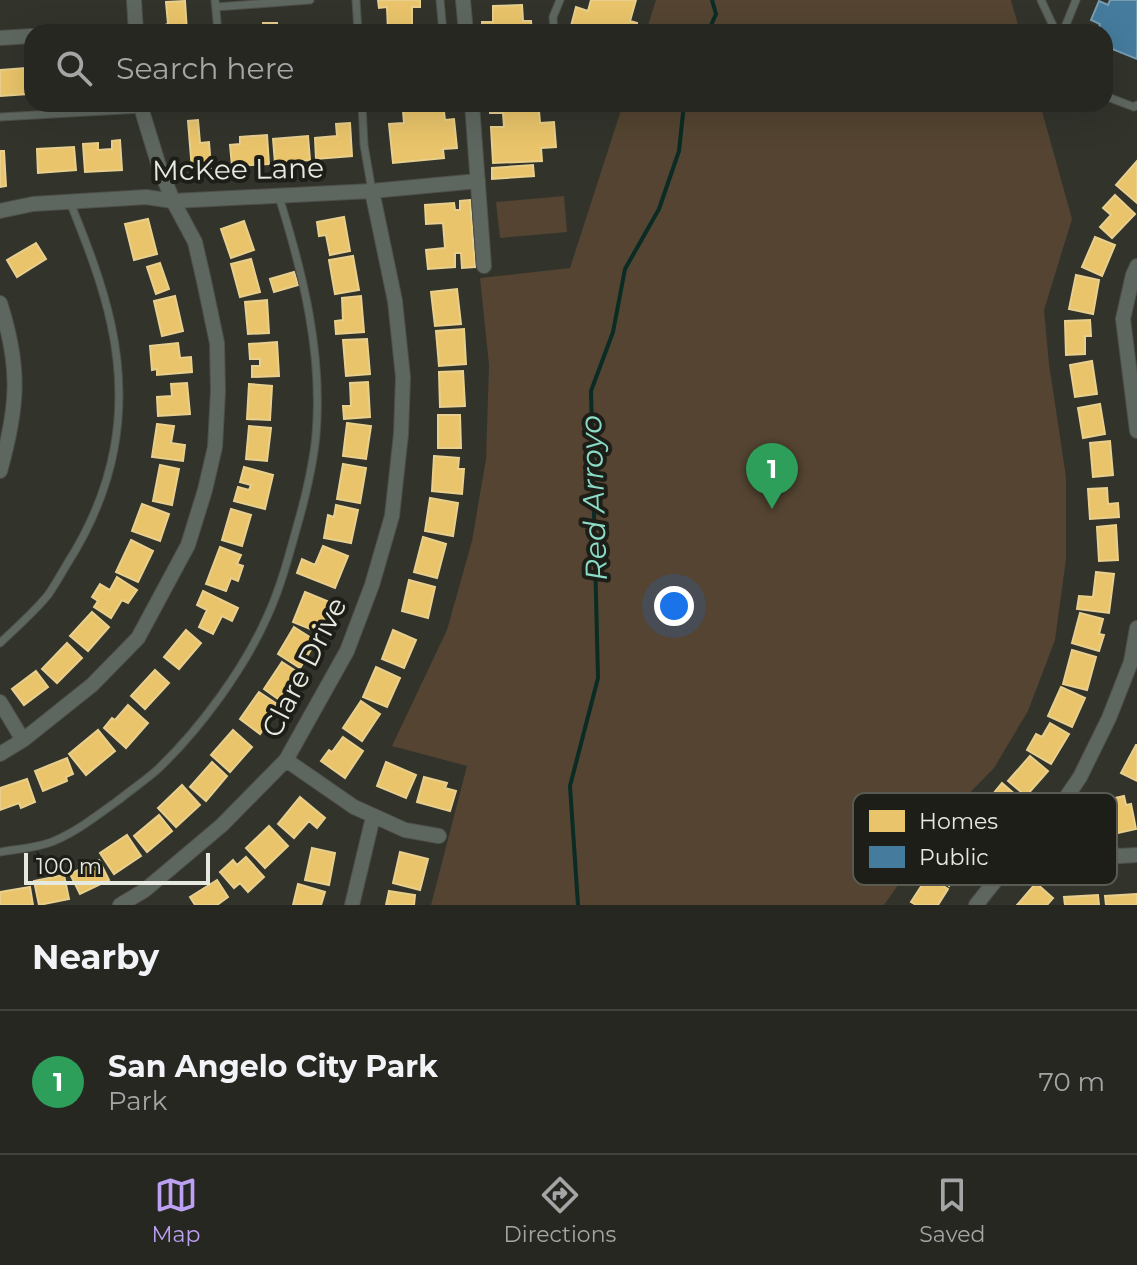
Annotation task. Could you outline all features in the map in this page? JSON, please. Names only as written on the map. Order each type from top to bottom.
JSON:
[{"type":"street","points":[[134,0],[136,24]]},
{"type":"street","points":[[463,0],[465,24]]},
{"type":"street","points":[[0,38],[24,36]]},
{"type":"street","points":[[0,754],[23,740],[92,685],[138,638],[188,545],[215,447],[217,343],[195,242],[159,166],[144,112]]},
{"type":"street","points":[[473,112],[484,266]]},
{"type":"street","name":"McKee Lane","points":[[0,211],[33,204],[146,197],[173,201],[279,196],[478,181]]},
{"type":"street","name":"Clare Drive","points":[[120,905],[145,890],[222,825],[286,760],[347,651],[372,585],[392,516],[401,434],[403,377],[395,301],[372,191]]},
{"type":"street","points":[[1137,266],[1123,319],[1137,431]]},
{"type":"street","points":[[0,303],[10,334],[16,376],[11,432],[0,471]]},
{"type":"street","points":[[1069,793],[1109,718],[1131,662],[1137,628]]},
{"type":"street","points":[[0,702],[23,740]]},
{"type":"street","points":[[286,760],[331,793],[373,817],[405,830],[439,836]]},
{"type":"street","points":[[352,905],[373,817]]},
{"type":"street","points":[[1117,856],[1137,855]]},
{"type":"street","points":[[976,905],[992,885]]},
{"type":"lane","points":[[217,24],[216,4],[310,0]]},
{"type":"lane","points":[[356,0],[358,24]]},
{"type":"lane","points":[[440,0],[442,24]]},
{"type":"lane","points":[[553,24],[560,0]]},
{"type":"lane","points":[[1041,0],[1052,24]]},
{"type":"lane","points":[[1066,24],[1076,0]]},
{"type":"lane","points":[[1113,99],[1134,107],[1137,105]]},
{"type":"lane","points":[[0,117],[65,112]]},
{"type":"lane","points":[[362,112],[372,191]]},
{"type":"lane","points":[[0,852],[52,842],[81,827],[156,771],[182,745],[221,694],[250,653],[268,615],[306,493],[316,435],[312,335],[297,251],[279,196]]},
{"type":"lane","points":[[0,643],[48,595],[81,541],[104,488],[117,443],[120,399],[111,322],[95,265],[70,202]]},
{"type":"shaded area","points":[[656,0],[1011,0],[1018,24],[648,24]]},
{"type":"shaded area","points":[[620,112],[1042,112],[1072,219],[1044,310],[1066,477],[1066,559],[1055,640],[1028,711],[994,768],[970,793],[853,793],[853,885],[898,885],[884,905],[431,905],[467,766],[392,746],[447,630],[472,541],[486,459],[489,365],[480,278],[570,268]]},
{"type":"shaded area","points":[[564,196],[567,232],[500,238],[496,202]]},
{"type":"building: Homes","points":[[378,0],[420,0],[420,7],[412,7],[412,24],[388,24],[387,7],[379,8]]},
{"type":"building: Homes","points":[[591,0],[636,0],[630,21],[637,24],[572,24],[576,7],[588,11]]},
{"type":"building: Homes","points":[[185,1],[186,24],[168,24],[166,2]]},
{"type":"building: Homes","points":[[522,5],[523,21],[531,21],[531,24],[482,24],[493,22],[493,6]]},
{"type":"building: Homes","points":[[24,68],[24,94],[0,96],[0,70]]},
{"type":"building: Homes","points":[[403,112],[444,112],[445,120],[454,119],[457,148],[443,149],[444,158],[393,163],[389,124],[404,123]]},
{"type":"building: Homes","points":[[539,112],[540,123],[554,122],[556,147],[541,148],[542,161],[493,163],[491,127],[504,127],[503,113],[490,113]]},
{"type":"building: Homes","points":[[198,120],[200,143],[209,142],[211,168],[192,170],[188,121]]},
{"type":"building: Homes","points":[[350,123],[352,156],[316,159],[315,138],[337,136],[336,124]]},
{"type":"building: Homes","points":[[267,135],[269,164],[232,166],[230,145],[240,144],[240,137]]},
{"type":"building: Homes","points":[[308,136],[310,160],[275,163],[273,139]]},
{"type":"building: Homes","points":[[120,140],[122,170],[85,172],[83,144],[98,143],[98,150],[112,149],[112,141]]},
{"type":"building: Homes","points":[[74,147],[76,170],[38,173],[37,149]]},
{"type":"building: Homes","points":[[0,151],[4,151],[6,186],[0,187]]},
{"type":"building: Homes","points":[[1137,161],[1137,203],[1116,185]]},
{"type":"building: Homes","points":[[533,165],[534,176],[492,179],[492,168]]},
{"type":"building: Homes","points":[[1115,195],[1135,214],[1112,238],[1100,227],[1111,215],[1103,208]]},
{"type":"building: Homes","points":[[470,200],[475,267],[462,268],[461,253],[455,253],[455,267],[428,269],[426,250],[445,248],[443,223],[426,224],[425,205],[454,203],[455,210],[460,210],[460,201]]},
{"type":"building: Homes","points":[[344,217],[350,251],[330,255],[326,235],[319,236],[317,222]]},
{"type":"building: Homes","points":[[148,219],[157,254],[134,260],[125,224]]},
{"type":"building: Homes","points":[[244,221],[254,250],[231,258],[221,229]]},
{"type":"building: Homes","points":[[1095,237],[1115,245],[1102,276],[1082,267]]},
{"type":"building: Homes","points":[[36,243],[46,259],[17,277],[7,260]]},
{"type":"building: Homes","points":[[353,256],[359,290],[335,294],[329,260]]},
{"type":"building: Homes","points":[[251,259],[260,292],[240,297],[231,264]]},
{"type":"building: Homes","points":[[160,263],[169,289],[156,294],[147,267]]},
{"type":"building: Homes","points":[[294,272],[298,285],[274,292],[270,279]]},
{"type":"building: Homes","points":[[1076,275],[1099,280],[1093,314],[1069,309]]},
{"type":"building: Homes","points":[[457,289],[461,324],[435,326],[431,292]]},
{"type":"building: Homes","points":[[175,296],[183,331],[162,336],[154,301]]},
{"type":"building: Homes","points":[[361,296],[364,332],[336,334],[335,321],[343,320],[342,298]]},
{"type":"building: Homes","points":[[267,300],[269,333],[248,334],[245,302]]},
{"type":"building: Homes","points":[[1090,320],[1091,336],[1085,336],[1085,354],[1066,355],[1065,321]]},
{"type":"building: Homes","points":[[464,329],[466,364],[439,366],[436,331]]},
{"type":"building: Homes","points":[[367,339],[370,374],[346,376],[343,340]]},
{"type":"building: Homes","points":[[277,342],[279,376],[252,377],[252,366],[260,366],[260,359],[250,359],[249,344]]},
{"type":"building: Homes","points":[[178,343],[180,358],[191,357],[192,372],[157,375],[157,369],[152,370],[150,346]]},
{"type":"building: Homes","points":[[1092,361],[1097,394],[1075,397],[1070,365]]},
{"type":"building: Homes","points":[[463,371],[465,406],[440,407],[439,372]]},
{"type":"building: Homes","points":[[368,382],[370,417],[344,419],[343,406],[351,406],[350,383]]},
{"type":"building: Homes","points":[[187,383],[190,414],[158,416],[157,397],[172,396],[171,384]]},
{"type":"building: Homes","points":[[249,384],[272,386],[270,420],[247,419]]},
{"type":"building: Homes","points":[[1100,404],[1105,434],[1083,438],[1078,408]]},
{"type":"building: Homes","points":[[438,415],[460,415],[461,448],[438,448]]},
{"type":"building: Homes","points":[[347,423],[371,426],[366,459],[343,456]]},
{"type":"building: Homes","points":[[157,424],[174,426],[171,443],[185,445],[183,461],[152,457]]},
{"type":"building: Homes","points":[[249,426],[271,428],[267,461],[246,459]]},
{"type":"building: Homes","points":[[1110,441],[1113,475],[1093,477],[1090,443]]},
{"type":"building: Homes","points":[[434,456],[459,458],[458,469],[464,469],[462,494],[432,491]]},
{"type":"building: Homes","points":[[343,464],[366,468],[360,503],[337,499]]},
{"type":"building: Homes","points":[[160,465],[179,469],[172,505],[153,501]]},
{"type":"building: Homes","points":[[244,467],[273,475],[265,509],[234,501],[238,487],[249,490],[251,485],[240,482]]},
{"type":"building: Homes","points":[[1107,488],[1108,504],[1118,503],[1119,517],[1090,519],[1088,489]]},
{"type":"building: Homes","points":[[430,498],[458,503],[453,536],[425,531]]},
{"type":"building: Homes","points":[[142,504],[169,514],[160,541],[132,531]]},
{"type":"building: Homes","points":[[336,505],[358,510],[351,543],[324,538],[328,515],[334,517]]},
{"type":"building: Homes","points":[[231,509],[251,515],[242,546],[222,540]]},
{"type":"building: Homes","points":[[1116,525],[1118,560],[1099,561],[1097,527]]},
{"type":"building: Homes","points":[[423,537],[446,544],[437,578],[414,572]]},
{"type":"building: Homes","points":[[131,540],[153,551],[138,582],[116,572]]},
{"type":"building: Homes","points":[[323,546],[348,556],[335,588],[297,573],[302,559],[315,565]]},
{"type":"building: Homes","points":[[220,547],[241,555],[237,564],[243,566],[238,581],[231,578],[226,591],[206,584]]},
{"type":"building: Homes","points":[[1096,572],[1114,574],[1109,613],[1077,609],[1079,596],[1093,597]]},
{"type":"building: Homes","points":[[117,577],[137,590],[128,603],[122,600],[111,618],[94,607],[98,601],[92,597],[100,584],[110,590]]},
{"type":"building: Homes","points":[[409,580],[435,587],[428,618],[402,611]]},
{"type":"building: Homes","points":[[203,591],[238,608],[232,621],[222,616],[213,634],[199,627],[207,610],[197,605]]},
{"type":"building: Homes","points":[[305,592],[332,603],[320,633],[293,622]]},
{"type":"building: Homes","points":[[92,612],[109,627],[88,651],[70,636]]},
{"type":"building: Homes","points":[[1080,613],[1103,619],[1099,634],[1104,635],[1099,651],[1072,643]]},
{"type":"building: Homes","points":[[294,627],[316,641],[300,668],[278,654]]},
{"type":"building: Homes","points":[[186,630],[201,643],[179,669],[164,657]]},
{"type":"building: Homes","points":[[393,630],[416,640],[404,668],[382,659]]},
{"type":"building: Homes","points":[[67,643],[82,658],[57,683],[42,669]]},
{"type":"building: Homes","points":[[1072,650],[1096,657],[1087,690],[1063,684]]},
{"type":"building: Homes","points":[[282,662],[299,673],[281,701],[264,689]]},
{"type":"building: Homes","points":[[376,667],[400,678],[387,707],[363,697]]},
{"type":"building: Homes","points":[[155,670],[169,683],[145,709],[131,696]]},
{"type":"building: Homes","points":[[36,671],[48,687],[24,705],[12,689]]},
{"type":"building: Homes","points":[[1061,687],[1085,698],[1072,727],[1048,716]]},
{"type":"building: Homes","points":[[259,692],[280,706],[260,734],[240,719]]},
{"type":"building: Homes","points":[[361,701],[380,714],[362,741],[343,728]]},
{"type":"building: Homes","points":[[128,705],[148,723],[126,748],[104,728]]},
{"type":"building: Homes","points":[[1050,723],[1069,734],[1051,764],[1027,750],[1036,734],[1042,737]]},
{"type":"building: Homes","points":[[98,730],[115,751],[86,775],[69,754]]},
{"type":"building: Homes","points":[[233,730],[252,747],[230,772],[211,755]]},
{"type":"building: Homes","points":[[343,737],[363,751],[345,778],[321,761]]},
{"type":"building: Homes","points":[[1137,745],[1137,781],[1121,773]]},
{"type":"building: Homes","points":[[1030,756],[1048,771],[1029,793],[1022,793],[1008,781]]},
{"type":"building: Homes","points":[[67,758],[73,774],[66,777],[67,781],[43,791],[35,771]]},
{"type":"building: Homes","points":[[212,762],[227,776],[206,801],[190,787]]},
{"type":"building: Homes","points":[[386,762],[416,775],[406,798],[377,786]]},
{"type":"building: Homes","points":[[424,777],[447,783],[445,788],[456,791],[450,811],[417,802]]},
{"type":"building: Homes","points":[[27,779],[35,802],[21,808],[19,803],[0,810],[0,788]]},
{"type":"building: Homes","points":[[1002,783],[1014,793],[994,793]]},
{"type":"building: Homes","points":[[182,785],[200,805],[176,827],[158,808]]},
{"type":"building: Homes","points":[[1124,796],[1126,805],[1131,804],[1136,829],[1117,833],[1117,798]]},
{"type":"building: Homes","points":[[300,797],[325,818],[317,828],[309,821],[294,838],[278,824]]},
{"type":"building: Homes","points":[[159,815],[172,831],[147,852],[134,836]]},
{"type":"building: Homes","points":[[269,826],[288,846],[265,868],[246,848]]},
{"type":"building: Homes","points":[[127,835],[141,856],[114,874],[100,853]]},
{"type":"building: Homes","points":[[312,848],[335,853],[329,885],[305,880]]},
{"type":"building: Homes","points":[[400,852],[428,859],[420,890],[393,883]]},
{"type":"building: Homes","points":[[246,857],[264,877],[248,892],[240,883],[234,888],[220,872],[233,860],[237,865]]},
{"type":"building: Homes","points":[[99,860],[109,880],[80,894],[70,874]]},
{"type":"building: Homes","points":[[64,875],[69,899],[39,905],[34,881]]},
{"type":"building: Homes","points":[[217,880],[228,897],[217,905],[195,905],[190,897]]},
{"type":"building: Homes","points":[[298,884],[325,892],[321,905],[293,905]]},
{"type":"building: Homes","points":[[922,885],[942,885],[948,889],[938,905],[916,905],[911,902]]},
{"type":"building: Homes","points":[[1034,885],[1053,898],[1047,905],[1017,905]]},
{"type":"building: Homes","points":[[30,887],[33,905],[0,905],[0,892]]},
{"type":"building: Homes","points":[[389,891],[415,895],[414,905],[386,905]]},
{"type":"building: Homes","points":[[1137,894],[1137,905],[1106,905],[1105,896]]},
{"type":"building: Homes","points":[[1098,895],[1099,905],[1065,905],[1064,897]]},
{"type":"building: Public","points":[[1110,0],[1137,0],[1137,59],[1113,49],[1113,24],[1091,20],[1099,1],[1108,5]]},
{"type":"waterway","name":"Red Arroyo","points":[[712,0],[716,14],[712,24]]},
{"type":"waterway","name":"Red Arroyo","points":[[578,905],[570,786],[598,678],[591,391],[613,332],[625,269],[659,209],[679,151],[683,112]]},
{"type":"place","name":"San Angelo City Park","points":[[772,509]]}]
